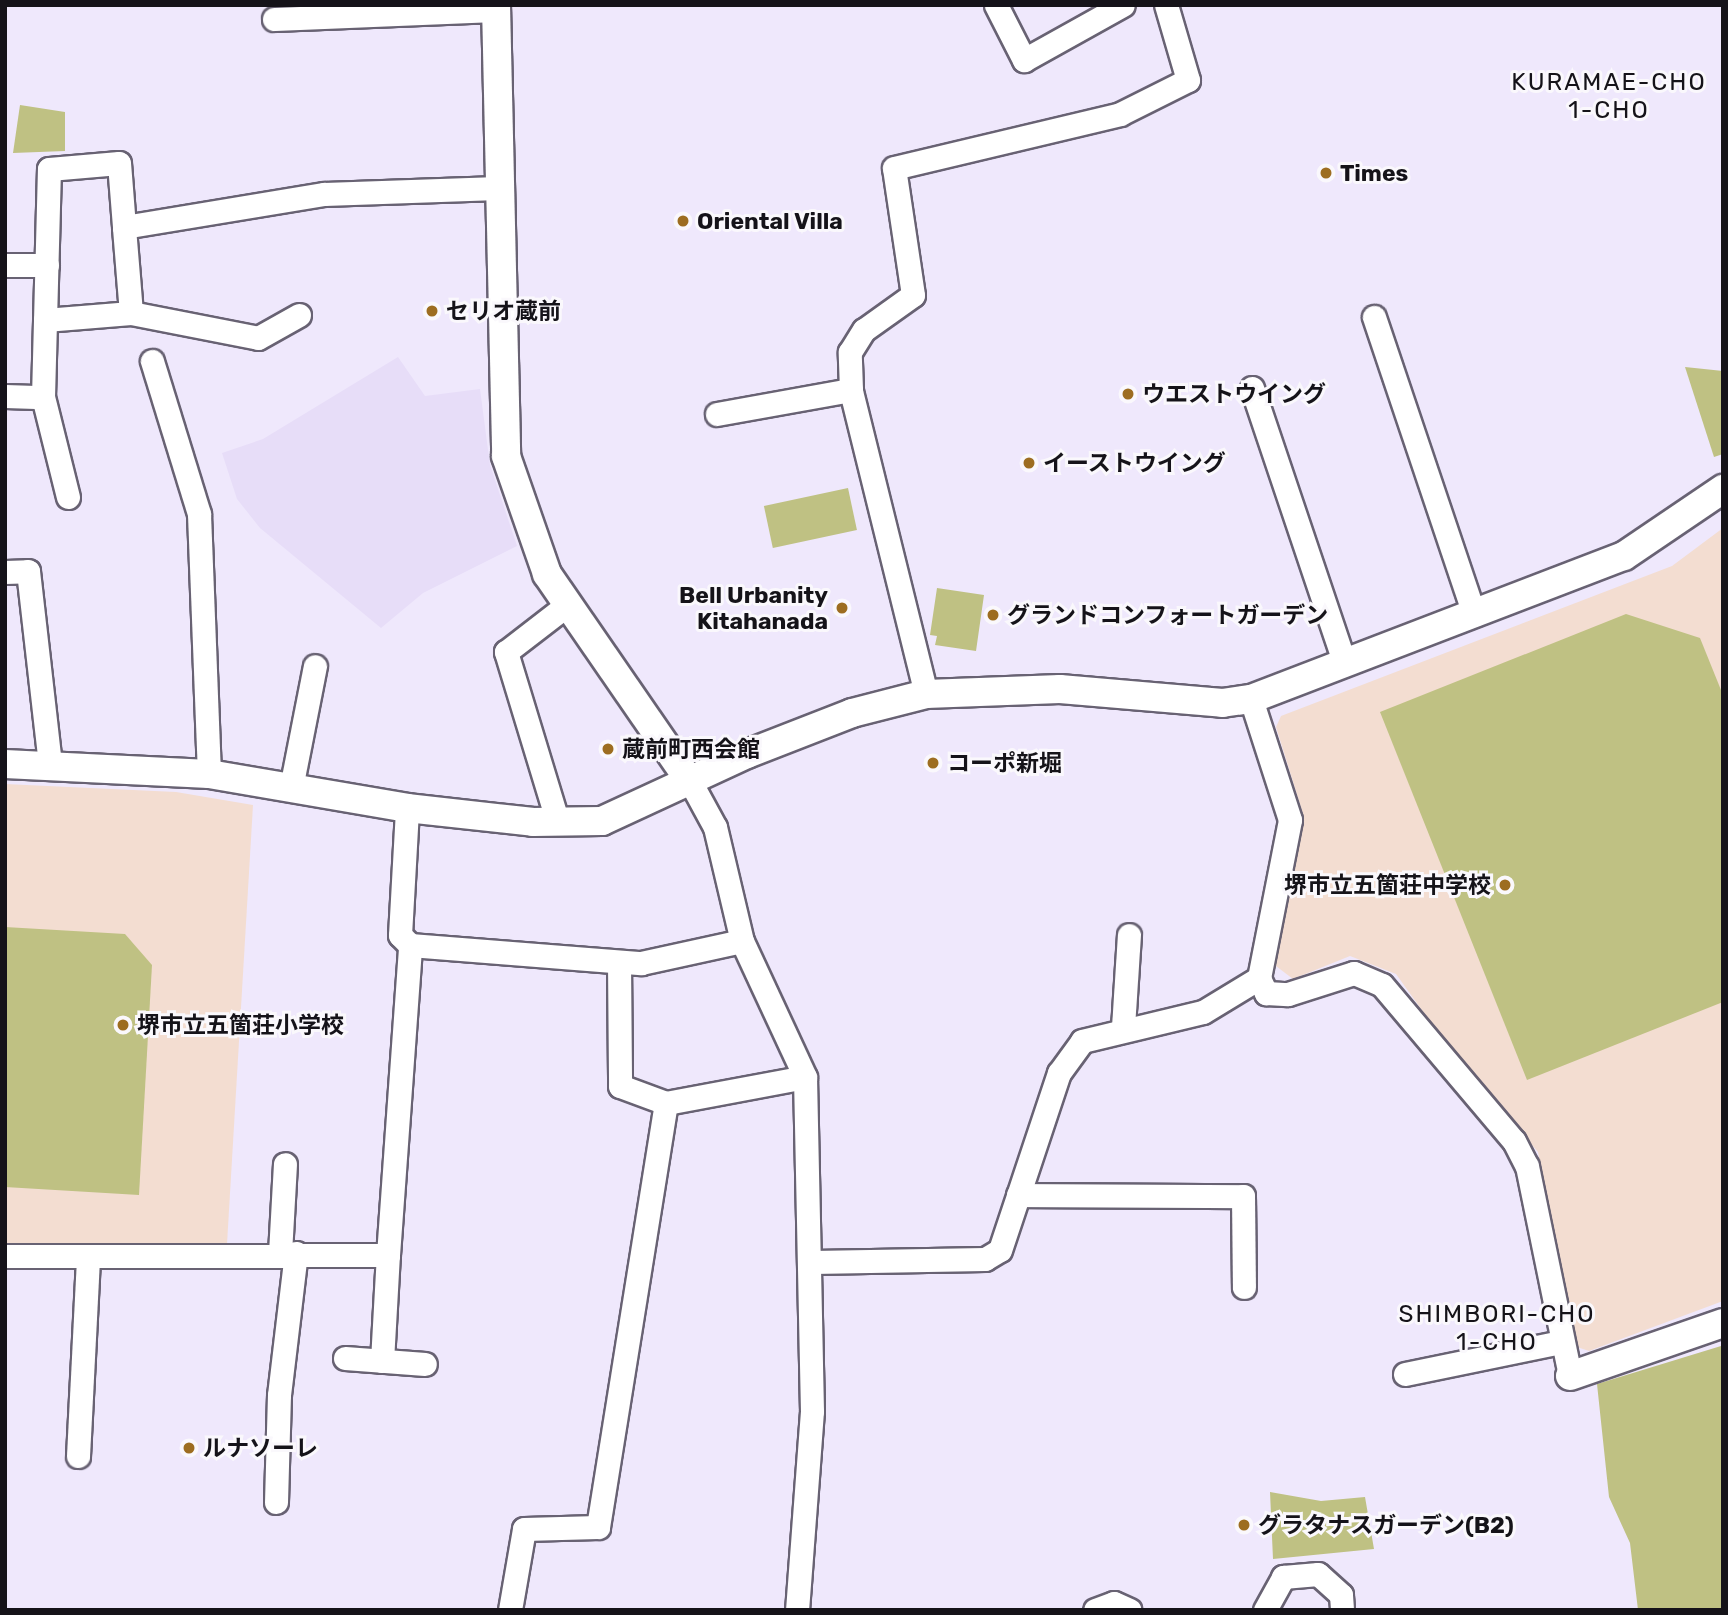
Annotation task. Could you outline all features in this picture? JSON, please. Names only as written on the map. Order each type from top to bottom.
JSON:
[{"type":"street","points":[[996,5],[1024,60],[1123,5]]},
{"type":"street","points":[[926,694],[851,390],[850,352],[864,330],[913,295],[894,168],[1120,114],[1188,80],[1166,5]]},
{"type":"street","points":[[274,19],[496,8],[506,456],[527,528],[568,604],[691,783],[715,827],[742,941],[805,1077],[812,1262],[812,1411],[797,1610]]},
{"type":"street","points":[[68,497],[43,397],[49,169],[119,163],[131,313]]},
{"type":"street","points":[[124,227],[324,194],[498,188]]},
{"type":"street","points":[[5,265],[47,265]]},
{"type":"street","points":[[45,320],[131,313],[258,338],[299,315]]},
{"type":"street","points":[[1374,317],[1474,615]]},
{"type":"street","points":[[152,361],[199,513],[209,774]]},
{"type":"street","points":[[1251,387],[1345,664]]},
{"type":"street","points":[[717,414],[851,390]]},
{"type":"street","points":[[5,396],[43,397]]},
{"type":"street","points":[[5,764],[209,774],[407,808],[558,823],[602,821],[852,713],[926,694],[1060,689],[1222,703],[1251,699],[1624,555],[1723,489]]},
{"type":"street","points":[[5,572],[28,571],[50,765]]},
{"type":"street","points":[[558,823],[506,652],[568,604]]},
{"type":"street","points":[[290,788],[315,666]]},
{"type":"street","points":[[1251,699],[1290,820],[1259,978],[1266,993],[1288,994],[1354,973],[1382,985],[1514,1141],[1527,1166],[1570,1376],[1723,1323]]},
{"type":"street","points":[[407,808],[400,935],[410,945],[620,962],[680,959],[742,941]]},
{"type":"street","points":[[1123,1027],[1129,934]]},
{"type":"street","points":[[382,1361],[410,945]]},
{"type":"street","points":[[620,962],[620,1086],[666,1103],[805,1077]]},
{"type":"street","points":[[812,1262],[985,1259],[1000,1250],[1059,1073],[1082,1041],[1123,1027],[1203,1012],[1259,978]]},
{"type":"street","points":[[510,1610],[524,1529],[598,1527],[666,1103]]},
{"type":"street","points":[[276,1502],[279,1395],[288,1253],[285,1164]]},
{"type":"street","points":[[1018,1195],[1243,1196],[1244,1287]]},
{"type":"street","points":[[5,1256],[288,1253],[388,1255]]},
{"type":"street","points":[[78,1456],[88,1256]]},
{"type":"street","points":[[1405,1374],[1561,1342]]},
{"type":"street","points":[[345,1358],[425,1364]]},
{"type":"street","points":[[1265,1610],[1283,1577],[1318,1574],[1341,1595],[1342,1610]]},
{"type":"street","points":[[1095,1610],[1114,1603],[1130,1610]]},
{"type":"shaded area","points":[[398,357],[425,396],[480,389],[490,465],[517,546],[423,593],[381,628],[260,528],[237,499],[222,453],[263,439]]},
{"type":"shaded area","name":"堺市立五箇荘中学校","points":[[1723,528],[1723,1301],[1589,1351],[1574,1346],[1538,1152],[1459,1062],[1396,974],[1350,956],[1293,979],[1272,963],[1303,814],[1276,727],[1281,716],[1672,566]]},
{"type":"shaded area","name":"堺市立五箇荘小学校","points":[[5,784],[176,792],[253,805],[227,1244],[5,1244]]},
{"type":"green space","points":[[20,105],[65,112],[65,151],[13,153]]},
{"type":"green space","points":[[1685,367],[1723,371],[1723,454],[1714,457]]},
{"type":"green space","points":[[848,488],[857,530],[773,548],[764,506]]},
{"type":"green space","points":[[937,588],[984,595],[976,651],[935,645],[937,636],[930,635]]},
{"type":"green space","points":[[1626,614],[1700,638],[1723,695],[1723,1002],[1527,1080],[1380,712]]},
{"type":"green space","points":[[5,927],[125,934],[152,965],[139,1195],[5,1187]]},
{"type":"green space","points":[[1721,1346],[1723,1610],[1638,1610],[1630,1543],[1609,1497],[1597,1384]]},
{"type":"green space","points":[[1270,1492],[1321,1501],[1365,1497],[1374,1549],[1273,1559]]},
{"type":"place","name":"Times","points":[[1326,173]]},
{"type":"place","name":"Oriental Villa","points":[[683,221]]},
{"type":"place","name":"セリオ蔵前","points":[[432,311]]},
{"type":"place","name":"ウエストウイング","points":[[1128,394]]},
{"type":"place","name":"イーストウイング","points":[[1029,463]]},
{"type":"place","name":"Bell Urbanity Kitahanada","points":[[842,608]]},
{"type":"place","name":"グランドコンフォートガーデン","points":[[993,615]]},
{"type":"place","name":"蔵前町西会館","points":[[608,749]]},
{"type":"place","name":"コーポ新堀","points":[[933,763]]},
{"type":"place","name":"堺市立五箇荘中学校","points":[[1505,885]]},
{"type":"place","name":"堺市立五箇荘小学校","points":[[123,1025]]},
{"type":"place","name":"ルナソーレ","points":[[189,1448]]},
{"type":"place","name":"グラタナスガーデン(B2)","points":[[1244,1525]]},
{"type":"district","name":"KURAMAE-CHO 1-CHO","points":[[1609,97]]},
{"type":"district","name":"SHIMBORI-CHO 1-CHO","points":[[1497,1329]]}]
